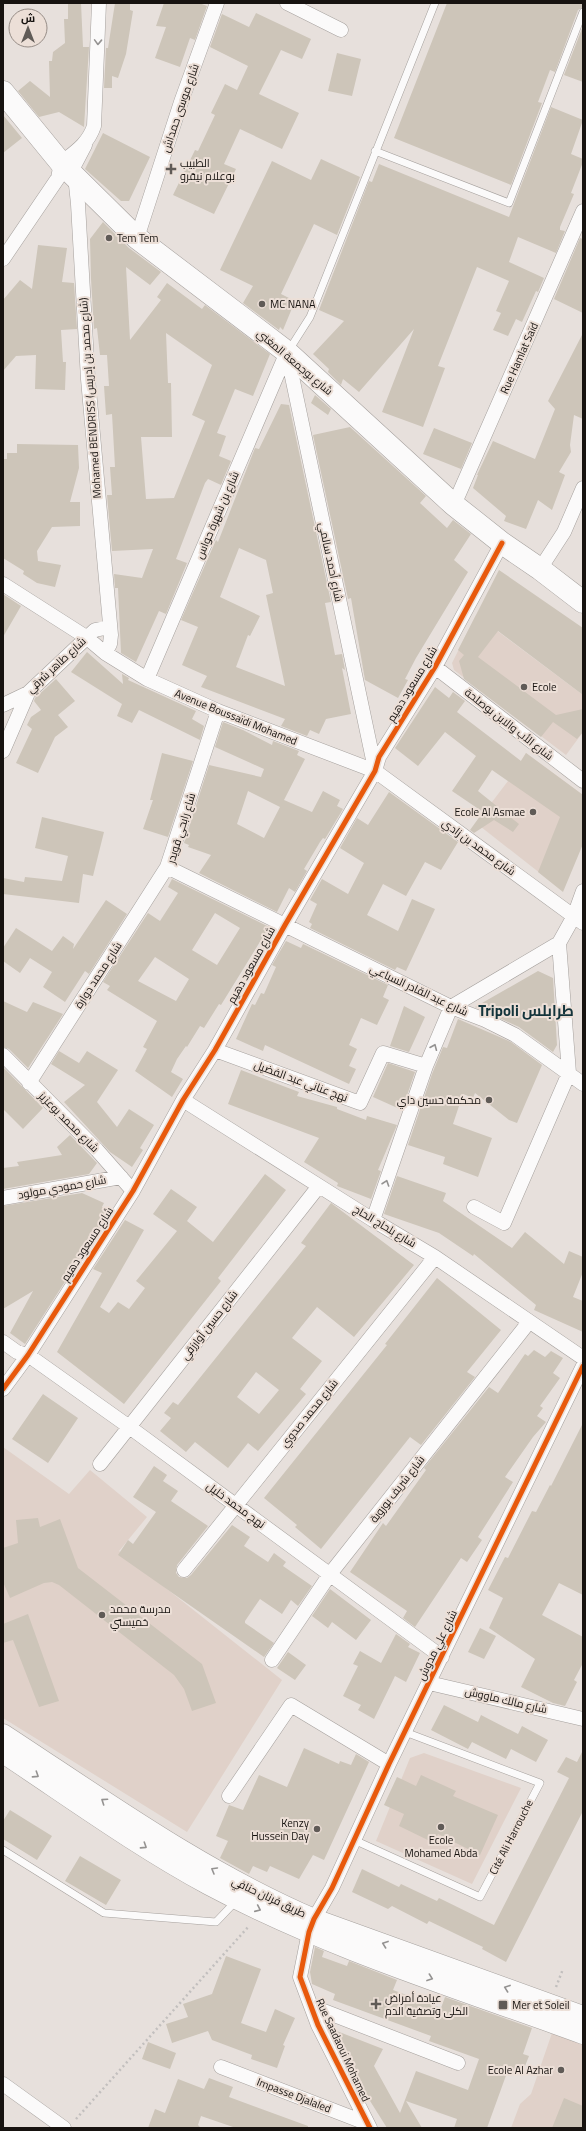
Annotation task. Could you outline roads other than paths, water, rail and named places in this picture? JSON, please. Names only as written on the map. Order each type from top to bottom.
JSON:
[{"type":"main road","name":"شارع بوجمعة المغني","points":[[3,92],[68,170],[137,238],[287,352],[454,505],[502,543],[540,569],[583,602]]},
{"type":"main road","name":"طريق فرنان حنافي","points":[[3,1734],[166,1841],[238,1884],[312,1925],[342,1946],[583,2034]]},
{"type":"main road","name":"طريق فرنان حنافي","points":[[3,1753],[164,1859],[262,1911],[312,1925],[583,2016]]},
{"type":"street","points":[[3,258],[58,178],[68,170],[85,145],[94,126],[99,3]]},
{"type":"street","name":"شارع موسى حمداش","points":[[137,238],[181,102],[217,3]]},
{"type":"street","points":[[287,3],[341,30]]},
{"type":"street","name":"Mohamed BENDRISS (شارع محمد بن إدريس)","points":[[68,170],[78,204],[88,379],[111,640],[105,653]]},
{"type":"street","name":"Rue Hamlat Saïd","points":[[454,505],[580,230],[583,211]]},
{"type":"street","name":"شارع بن شهرة حواس","points":[[147,678],[287,352]]},
{"type":"street","name":"شارع أحمد سالمي","points":[[287,352],[375,771]]},
{"type":"street","points":[[540,569],[564,532],[583,488]]},
{"type":"street","name":"شارع مسعود دهيم","points":[[3,1389],[28,1355],[133,1191],[183,1100],[215,1050],[285,925],[375,771],[379,757],[435,667],[502,543]]},
{"type":"street","name":"Avenue Boussaïdi Mohamed","points":[[3,584],[86,636],[105,653],[147,678],[218,712],[375,771]]},
{"type":"street","name":"شارع طاهر شرقي","points":[[3,705],[28,692],[86,636],[95,630],[110,628]]},
{"type":"street","name":"شارع الأب والابن بوصلحة","points":[[435,667],[583,781]]},
{"type":"street","points":[[3,751],[28,692]]},
{"type":"street","name":"شاع رابحي قويدر","points":[[218,712],[167,867],[285,925]]},
{"type":"street","name":"شارع محمد بن زادي","points":[[375,771],[578,920]]},
{"type":"street","name":"شارع محمد دوارة","points":[[29,1083],[167,867]]},
{"type":"street","points":[[373,1220],[426,1066],[451,1007],[559,943],[578,920],[583,891]]},
{"type":"street","name":"شارع عبد القادر السباعي","points":[[285,925],[451,1007],[485,1020],[515,1035],[583,1084]]},
{"type":"street","points":[[474,1207],[504,1223],[569,1073],[559,943]]},
{"type":"street","name":"نهج عناني عبد الفضيل","points":[[215,1050],[360,1103],[383,1053],[426,1066]]},
{"type":"street","name":"شارع محمد بوعزيز","points":[[3,1055],[29,1083],[97,1150],[133,1191]]},
{"type":"street","name":"شارع بلحاج الحاج","points":[[183,1100],[373,1220],[435,1257],[583,1358]]},
{"type":"street","name":"شارع حمودي مولود","points":[[3,1198],[121,1177]]},
{"type":"street","name":"شارع حسين أوارزقي","points":[[100,1464],[128,1426],[319,1186]]},
{"type":"street","name":"شارع محمد صدوي","points":[[184,1570],[435,1257]]},
{"type":"street","name":"شارع شريف بوروية","points":[[272,1660],[330,1574],[529,1322]]},
{"type":"street","name":"نهج محمد خليل","points":[[3,1342],[17,1352],[28,1355],[128,1426],[442,1657]]},
{"type":"street","name":"شارع علي مدوش","points":[[312,1925],[332,1888],[389,1764],[583,1366]]},
{"type":"street","name":"شارع مالك ماووش","points":[[429,1683],[582,1714]]},
{"type":"street","points":[[229,1796],[291,1705],[389,1764]]},
{"type":"street","name":"Rue Saadaoui Mohamed","points":[[312,1925],[300,1977],[318,2025],[368,2125]]},
{"type":"street","points":[[311,2006],[458,2063]]},
{"type":"street","name":"Impasse Djalaled","points":[[221,2067],[368,2125]]},
{"type":"street","points":[[3,2084],[68,2125]]},
{"type":"lane","points":[[287,352],[310,317],[375,151],[436,3]]},
{"type":"lane","points":[[375,151],[509,203],[583,12]]},
{"type":"lane","name":"Cité Ali Harrouche","points":[[354,1840],[480,1897],[540,1783],[405,1732]]},
{"type":"lane","points":[[3,1850],[104,1913],[216,1922],[237,1899]]},
{"type":"place","name":"الطبيب بوعلام نيقرو","points":[[171,169]]},
{"type":"place","name":"Tem Tem","points":[[109,238]]},
{"type":"place","name":"MC NANA","points":[[262,304]]},
{"type":"place","name":"Ecole","points":[[524,687]]},
{"type":"place","name":"Ecole Al Asmae","points":[[533,812]]},
{"type":"place","name":"محكمة حسين داي","points":[[489,1100]]},
{"type":"place","name":"مدرسة محمد خميستي","points":[[102,1615]]},
{"type":"place","name":"Ecole Mohamed Abda","points":[[441,1827]]},
{"type":"place","name":"Kenzy Hussein Day","points":[[317,1829]]},
{"type":"place","name":"عيادة أمراض الكلى وتصفية الدم","points":[[376,2004]]},
{"type":"place","name":"Mer et Soleil","points":[[503,2005]]},
{"type":"place","name":"Ecole Al Azhar","points":[[561,2070]]},
{"type":"district","name":"Tripoli طرابلس","points":[[526,1010]]}]
